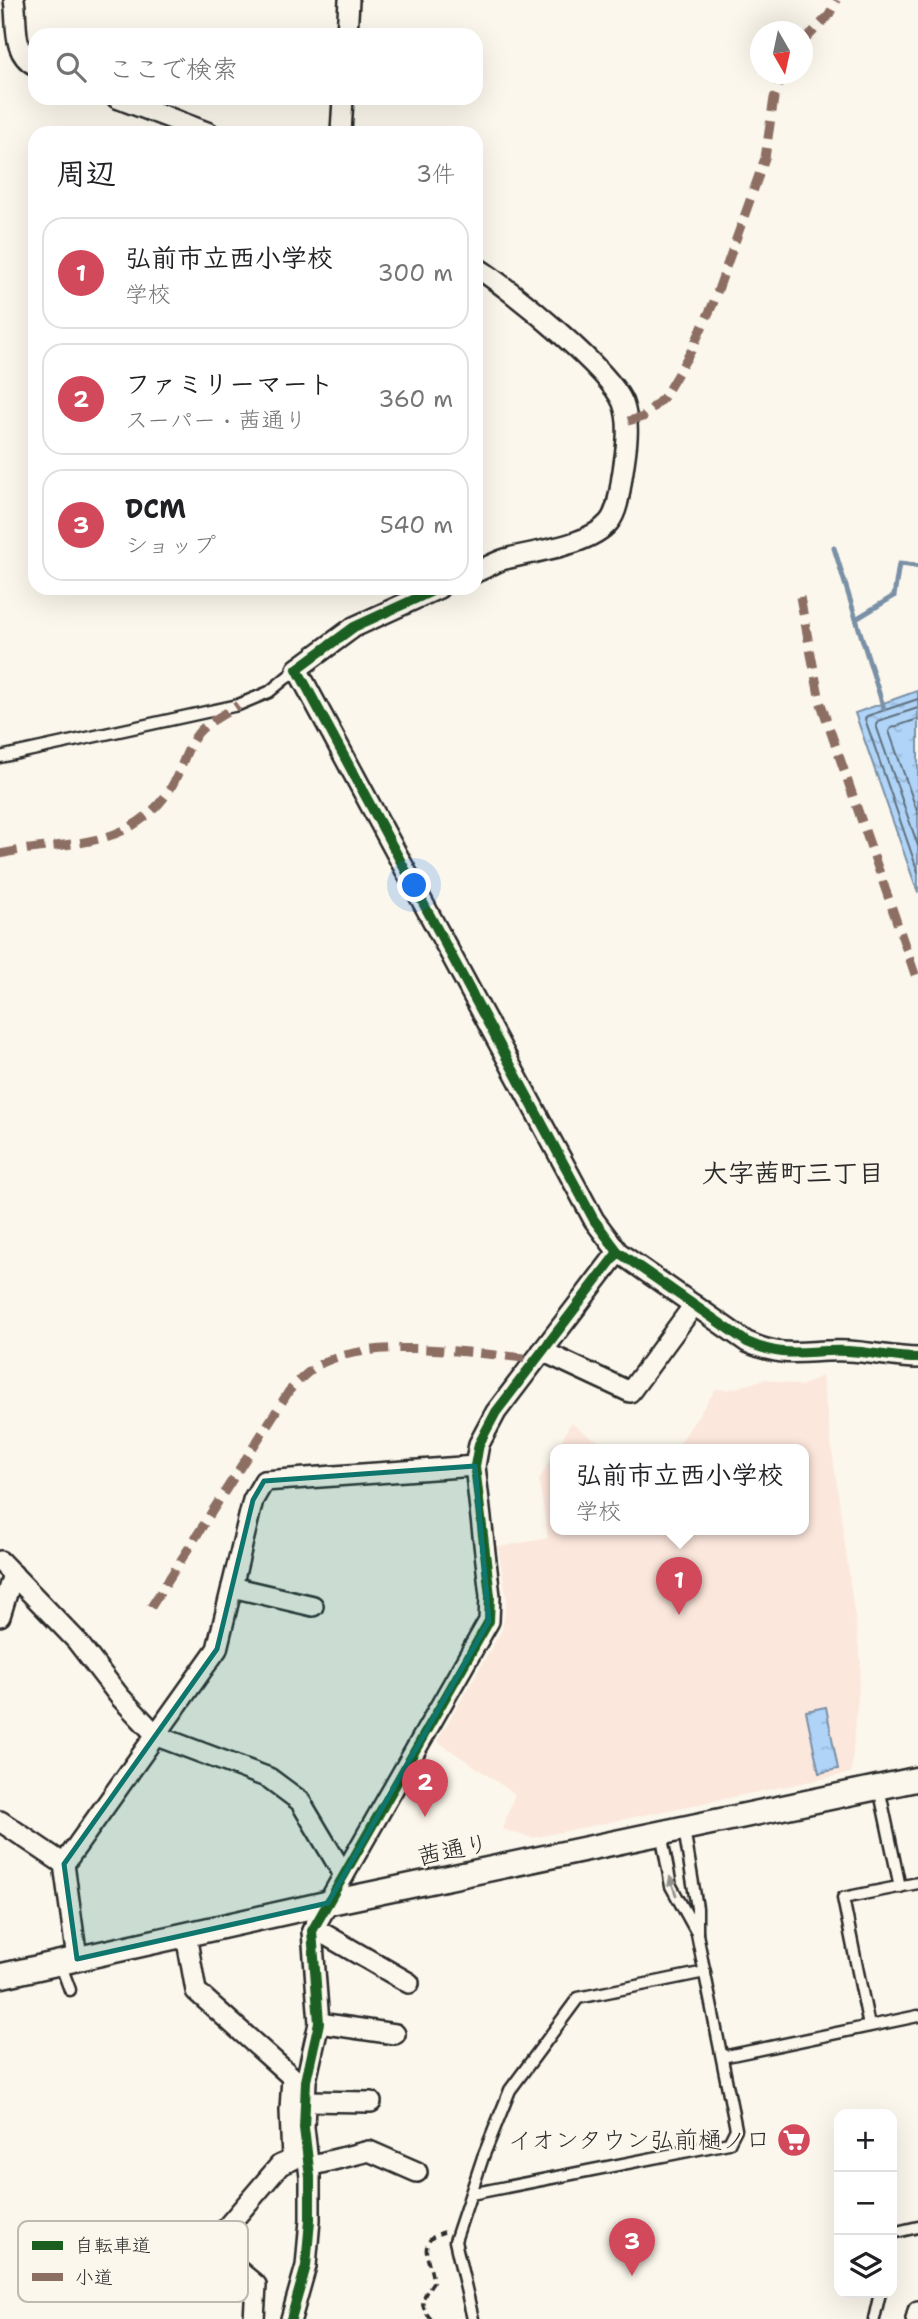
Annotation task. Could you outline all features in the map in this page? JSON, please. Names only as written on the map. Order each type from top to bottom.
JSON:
[{"type":"street","points":[[14,0],[18,44],[28,60]]},
{"type":"street","points":[[347,28],[349,0]]},
{"type":"street","points":[[135,105],[191,126]]},
{"type":"street","points":[[341,126],[343,105]]},
{"type":"street","points":[[483,272],[520,300],[592,364],[618,394],[628,421],[621,481],[615,510],[609,523],[589,538],[502,560],[483,569]]},
{"type":"street","points":[[424,595],[354,627],[297,669],[594,1220],[618,1252],[747,1342],[763,1349],[784,1354],[844,1350],[918,1358]]},
{"type":"street","points":[[291,2319],[306,2266],[310,2220],[309,2166],[304,2129],[305,2101],[306,2081],[318,2022],[312,1931],[489,1621],[490,1596],[475,1466],[479,1444],[496,1412],[618,1252]]},
{"type":"street","points":[[542,1351],[630,1392],[694,1305]]},
{"type":"street","points":[[69,1961],[64,1864],[217,1649],[253,1500],[264,1481],[475,1466]]},
{"type":"street","points":[[7,1568],[76,1640],[120,1697],[156,1736],[269,1778],[300,1801],[344,1875]]},
{"type":"street","points":[[0,1616],[7,1568]]},
{"type":"street","points":[[232,1587],[313,1606]]},
{"type":"street","name":"茜通り","points":[[0,1976],[328,1903],[918,1779]]},
{"type":"street","points":[[0,1821],[64,1864]]},
{"type":"street","points":[[312,1931],[324,1934],[409,1983]]},
{"type":"street","points":[[186,1935],[196,1991],[292,2077],[292,2160],[280,2165],[232,2221]]},
{"type":"street","points":[[318,2022],[394,2034]]},
{"type":"street","points":[[305,2101],[371,2102]]},
{"type":"street","points":[[309,2166],[369,2151],[417,2172]]},
{"type":"street","points":[[248,2278],[256,2285],[254,2319]]},
{"type":"street","points":[[916,2319],[918,2311]]},
{"type":"lane","points":[[0,757],[237,705],[269,692],[297,669]]},
{"type":"lane","points":[[879,1787],[900,1887]]},
{"type":"lane","points":[[471,2194],[729,2143],[736,2129],[697,1934],[697,1909],[684,1829]]},
{"type":"lane","points":[[661,1833],[671,1886],[697,1934]]},
{"type":"lane","points":[[869,2026],[843,1898],[918,1884]]},
{"type":"lane","points":[[69,1961],[70,1990]]},
{"type":"lane","points":[[473,2319],[455,2242],[509,2090],[578,1998],[705,1972]]},
{"type":"lane","points":[[722,2057],[918,2016]]},
{"type":"lane","points":[[897,2231],[918,2227]]},
{"type":"lane","points":[[874,2319],[879,2298]]},
{"type":"path","points":[[431,2319],[423,2311],[422,2305],[433,2282],[425,2248],[434,2235],[460,2228]]},
{"type":"highlighted area","points":[[475,1466],[489,1621],[328,1903],[77,1959],[64,1864],[217,1649],[253,1500],[264,1481]]},
{"type":"shaded area","points":[[822,1376],[861,1663],[851,1773],[532,1838],[502,1829],[515,1794],[437,1741],[502,1630],[507,1600],[498,1547],[548,1538],[539,1480],[550,1461],[550,1535],[809,1535],[809,1444],[679,1444],[716,1389],[728,1390],[766,1379],[801,1386]]},
{"type":"shaded area","points":[[571,1423],[606,1444],[560,1444]]},
{"type":"water","points":[[917,691],[918,693],[918,893],[855,713]]},
{"type":"water","points":[[826,1707],[838,1769],[819,1773],[806,1711]]},
{"type":"waterway","points":[[834,548],[884,709]]},
{"type":"waterway","points":[[856,619],[894,596],[899,564],[918,566]]},
{"type":"marked path","points":[[813,32],[829,15],[837,0]]},
{"type":"marked path","points":[[628,421],[643,417],[664,397],[691,351],[713,304],[765,158],[774,98],[779,84]]},
{"type":"marked path","points":[[800,597],[820,701],[918,983]]},
{"type":"marked path","points":[[0,854],[90,841],[131,827],[149,814],[166,795],[198,733],[238,705]]},
{"type":"marked path","points":[[151,1607],[289,1391],[317,1366],[345,1355],[399,1349],[456,1351],[536,1359]]},
{"type":"cycle path","points":[[424,595],[354,627],[297,669],[594,1220],[618,1252],[747,1342],[774,1351],[848,1351],[918,1358]]},
{"type":"cycle path","points":[[291,2319],[306,2266],[310,2220],[310,2177],[304,2128],[306,2081],[319,2023],[312,1931],[489,1621],[490,1596],[475,1466],[479,1444],[496,1412],[618,1252]]},
{"type":"place","name":"弘前市立西小学校","points":[[679,1615]]},
{"type":"place","name":"ファミリーマート","points":[[425,1817]]},
{"type":"place","name":"イオンタウン弘前樋ノ口","points":[[794,2140]]},
{"type":"place","name":"DCM","points":[[632,2276]]},
{"type":"district","name":"大字茜町三丁目","points":[[793,1173]]}]
